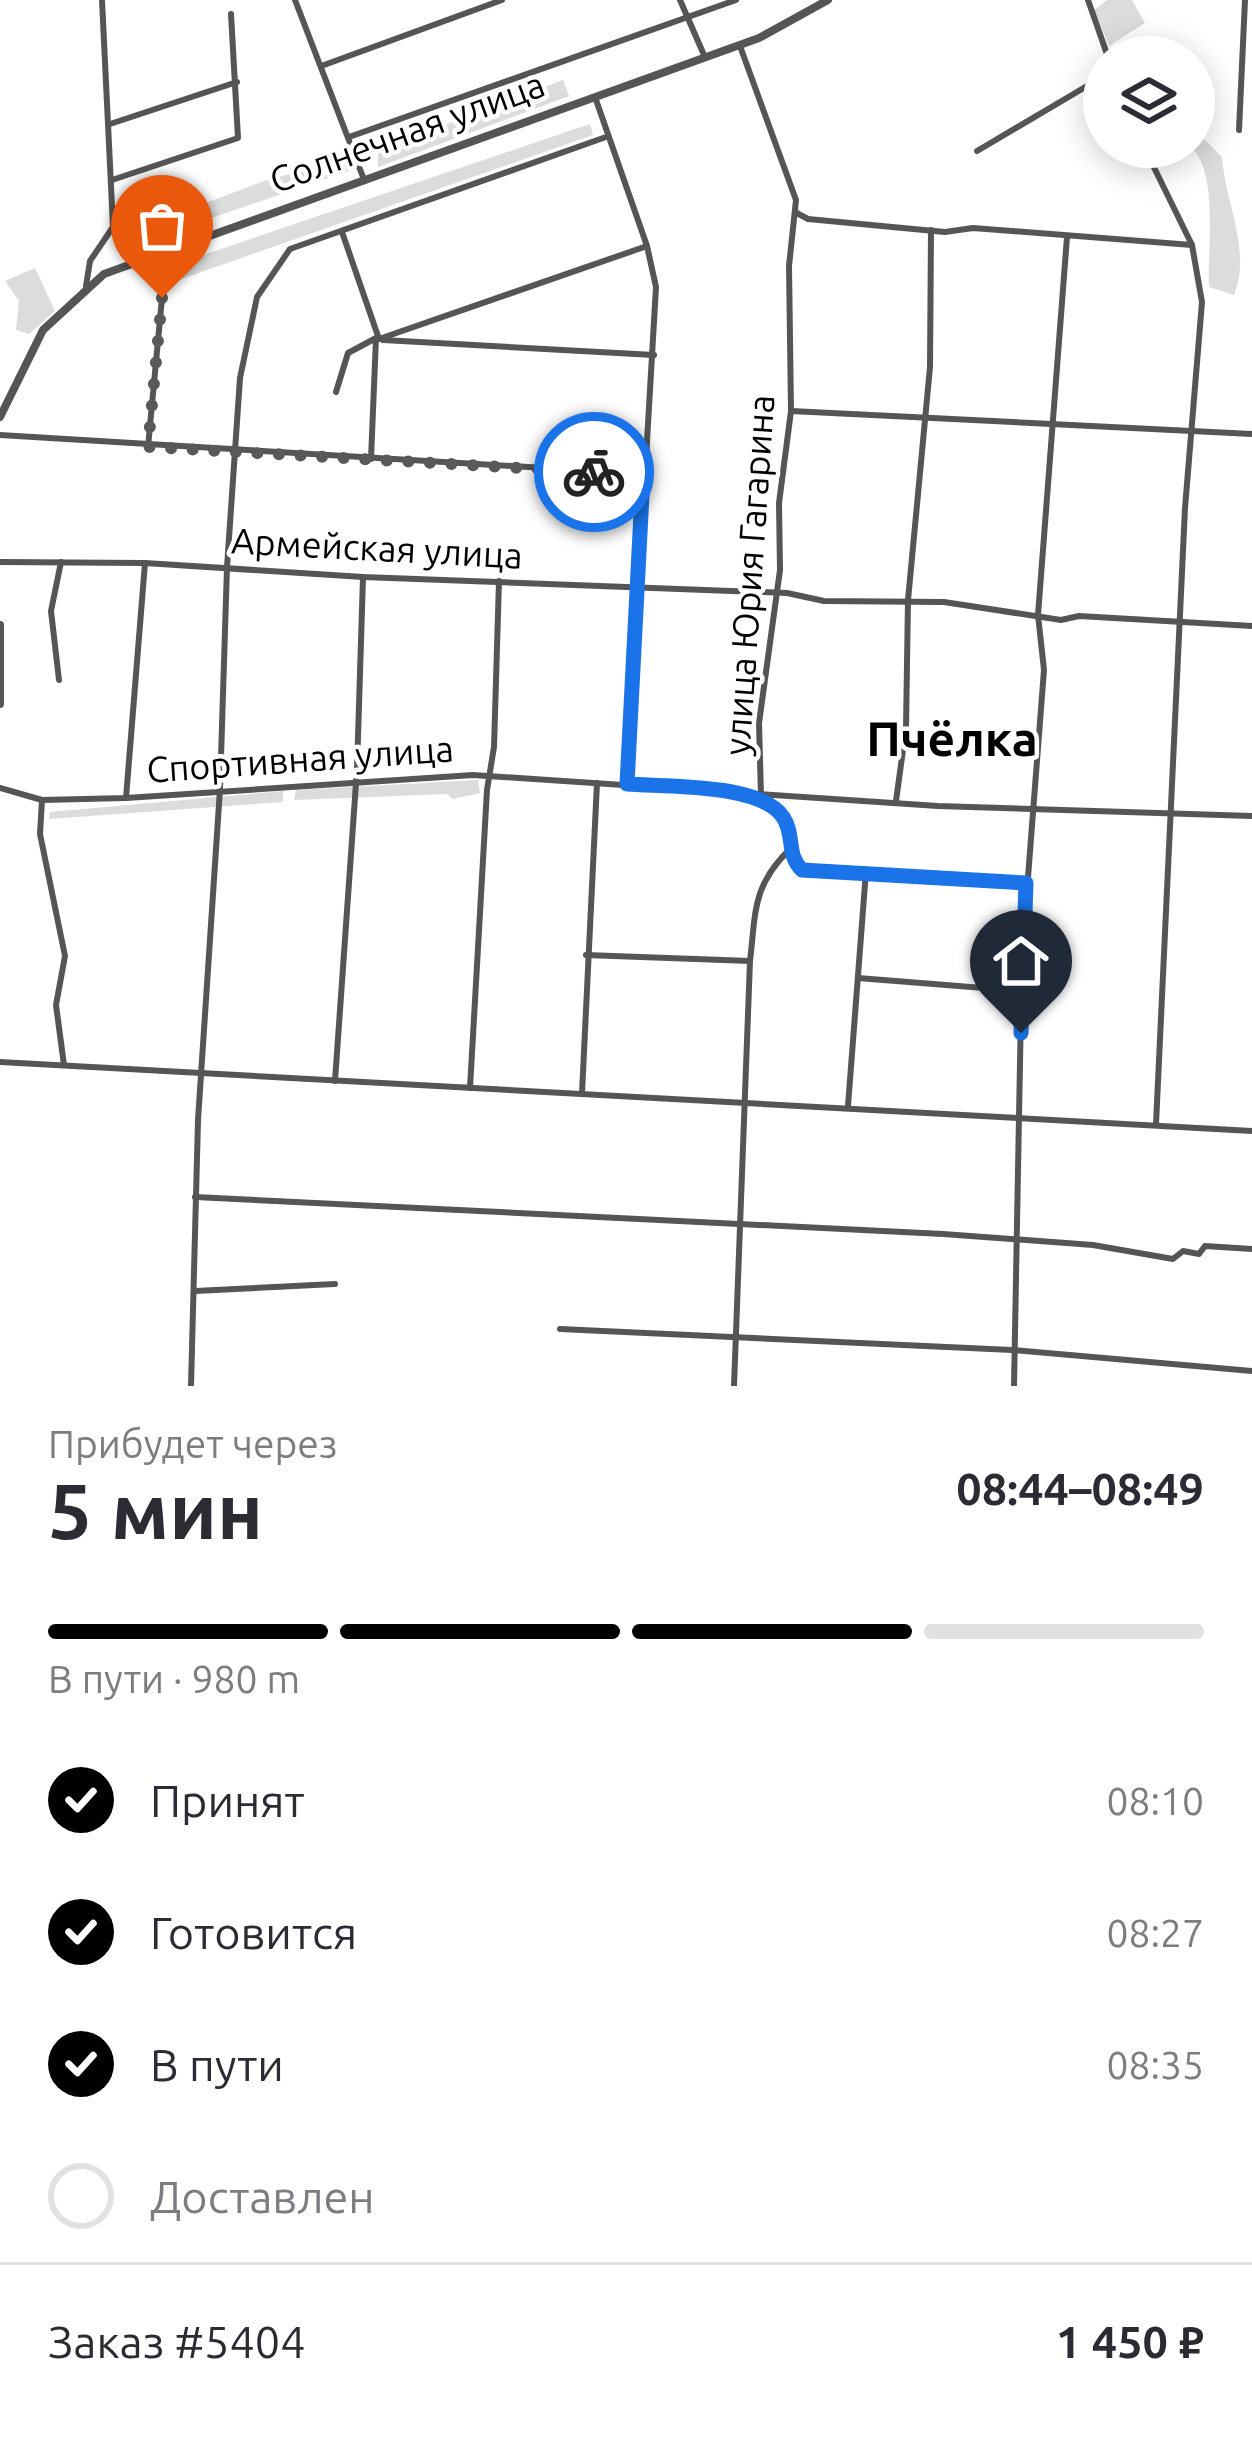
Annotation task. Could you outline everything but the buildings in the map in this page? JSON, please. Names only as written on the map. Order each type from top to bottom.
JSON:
[{"type":"street","points":[[86,286],[90,261],[113,227],[102,0]]},
{"type":"street","points":[[295,0],[324,65],[363,176]]},
{"type":"street","points":[[324,65],[502,0]]},
{"type":"street","points":[[680,0],[704,55]]},
{"type":"street","points":[[349,137],[736,0]]},
{"type":"street","name":"Солнечная улица","points":[[0,417],[12,383],[43,330],[86,286],[148,254],[780,30],[828,0]]},
{"type":"street","points":[[1098,0],[1089,2],[1101,36]]},
{"type":"street","points":[[1239,130],[1245,0]]},
{"type":"street","points":[[112,180],[238,138],[231,14]]},
{"type":"street","name":"улица Юрия Гагарина","points":[[739,43],[790,175],[795,212],[789,266],[791,411],[779,502],[778,593],[770,615],[759,723],[761,796],[785,819],[790,849]]},
{"type":"street","points":[[1241,59],[1252,60]]},
{"type":"street","points":[[110,124],[237,82]]},
{"type":"street","points":[[977,151],[1083,88]]},
{"type":"street","points":[[595,94],[647,246],[656,287],[627,784]]},
{"type":"street","points":[[191,1386],[200,1076],[220,789],[227,567],[240,378],[257,297],[290,249],[607,136]]},
{"type":"street","points":[[1154,168],[1192,245],[1202,302],[1180,622],[1156,1124]]},
{"type":"street","points":[[795,212],[808,219],[931,230],[973,228],[1192,245]]},
{"type":"street","points":[[896,801],[906,728],[908,600],[925,419],[931,230]]},
{"type":"street","points":[[342,232],[378,339],[371,459]]},
{"type":"street","points":[[1014,1386],[1013,1243],[1026,883],[1044,670],[1038,615],[1067,237]]},
{"type":"street","points":[[336,392],[348,353],[647,246]]},
{"type":"street","points":[[148,447],[162,298],[159,277]]},
{"type":"street","points":[[378,339],[655,355]]},
{"type":"street","points":[[791,411],[1252,434]]},
{"type":"street","points":[[0,435],[643,475]]},
{"type":"street","name":"Армейская улица","points":[[0,562],[146,563],[363,578],[778,593],[824,601],[908,600],[1061,620],[1079,616],[1252,626]]},
{"type":"street","points":[[59,680],[51,611],[61,562]]},
{"type":"street","points":[[126,798],[146,563]]},
{"type":"street","points":[[335,1082],[363,578]]},
{"type":"street","points":[[470,1088],[499,581]]},
{"type":"street","points":[[0,625],[0,704]]},
{"type":"street","name":"Спортивная улица","points":[[0,788],[42,800],[126,798],[353,780],[489,776],[761,796],[1252,816]]},
{"type":"street","points":[[581,1094],[597,783]]},
{"type":"street","points":[[42,800],[40,834],[65,956],[56,1005],[64,1065]]},
{"type":"street","points":[[734,1386],[749,962],[757,892],[790,849],[802,870],[1026,883]]},
{"type":"street","points":[[848,1106],[866,871]]},
{"type":"street","points":[[586,955],[749,962]]},
{"type":"street","points":[[859,978],[1022,991]]},
{"type":"street","points":[[0,1062],[1252,1131]]},
{"type":"street","points":[[195,1197],[737,1222],[1093,1245],[1173,1259],[1183,1251],[1199,1254],[1205,1246],[1252,1249]]},
{"type":"street","points":[[195,1291],[335,1284]]},
{"type":"street","points":[[560,1329],[1012,1350],[1252,1371]]},
{"type":"shaded area","points":[[1107,0],[1132,0],[1145,23],[1125,36],[1105,36],[1094,10]]},
{"type":"shaded area","points":[[563,80],[569,96],[378,167],[378,150]]},
{"type":"shaded area","points":[[590,124],[593,135],[167,284],[168,267]]},
{"type":"shaded area","points":[[1215,150],[1222,157],[1239,244],[1234,295],[1209,287],[1210,212],[1203,168],[1215,168]]},
{"type":"shaded area","points":[[357,155],[358,168],[123,248],[116,237],[264,181]]},
{"type":"shaded area","points":[[35,268],[55,311],[29,334],[16,330],[19,301],[5,281]]},
{"type":"shaded area","points":[[478,780],[480,793],[453,799],[447,794],[294,800],[296,790]]},
{"type":"shaded area","points":[[283,791],[283,802],[49,819],[50,812]]},
{"type":"way so far","points":[[162,298],[148,447],[594,472]]},
{"type":"district","name":"Пчёлка","points":[[952,739]]},
{"type":"route","points":[[594,472],[643,475],[627,784],[761,796],[785,819],[793,862],[802,870],[1026,883],[1021,1033]]}]
